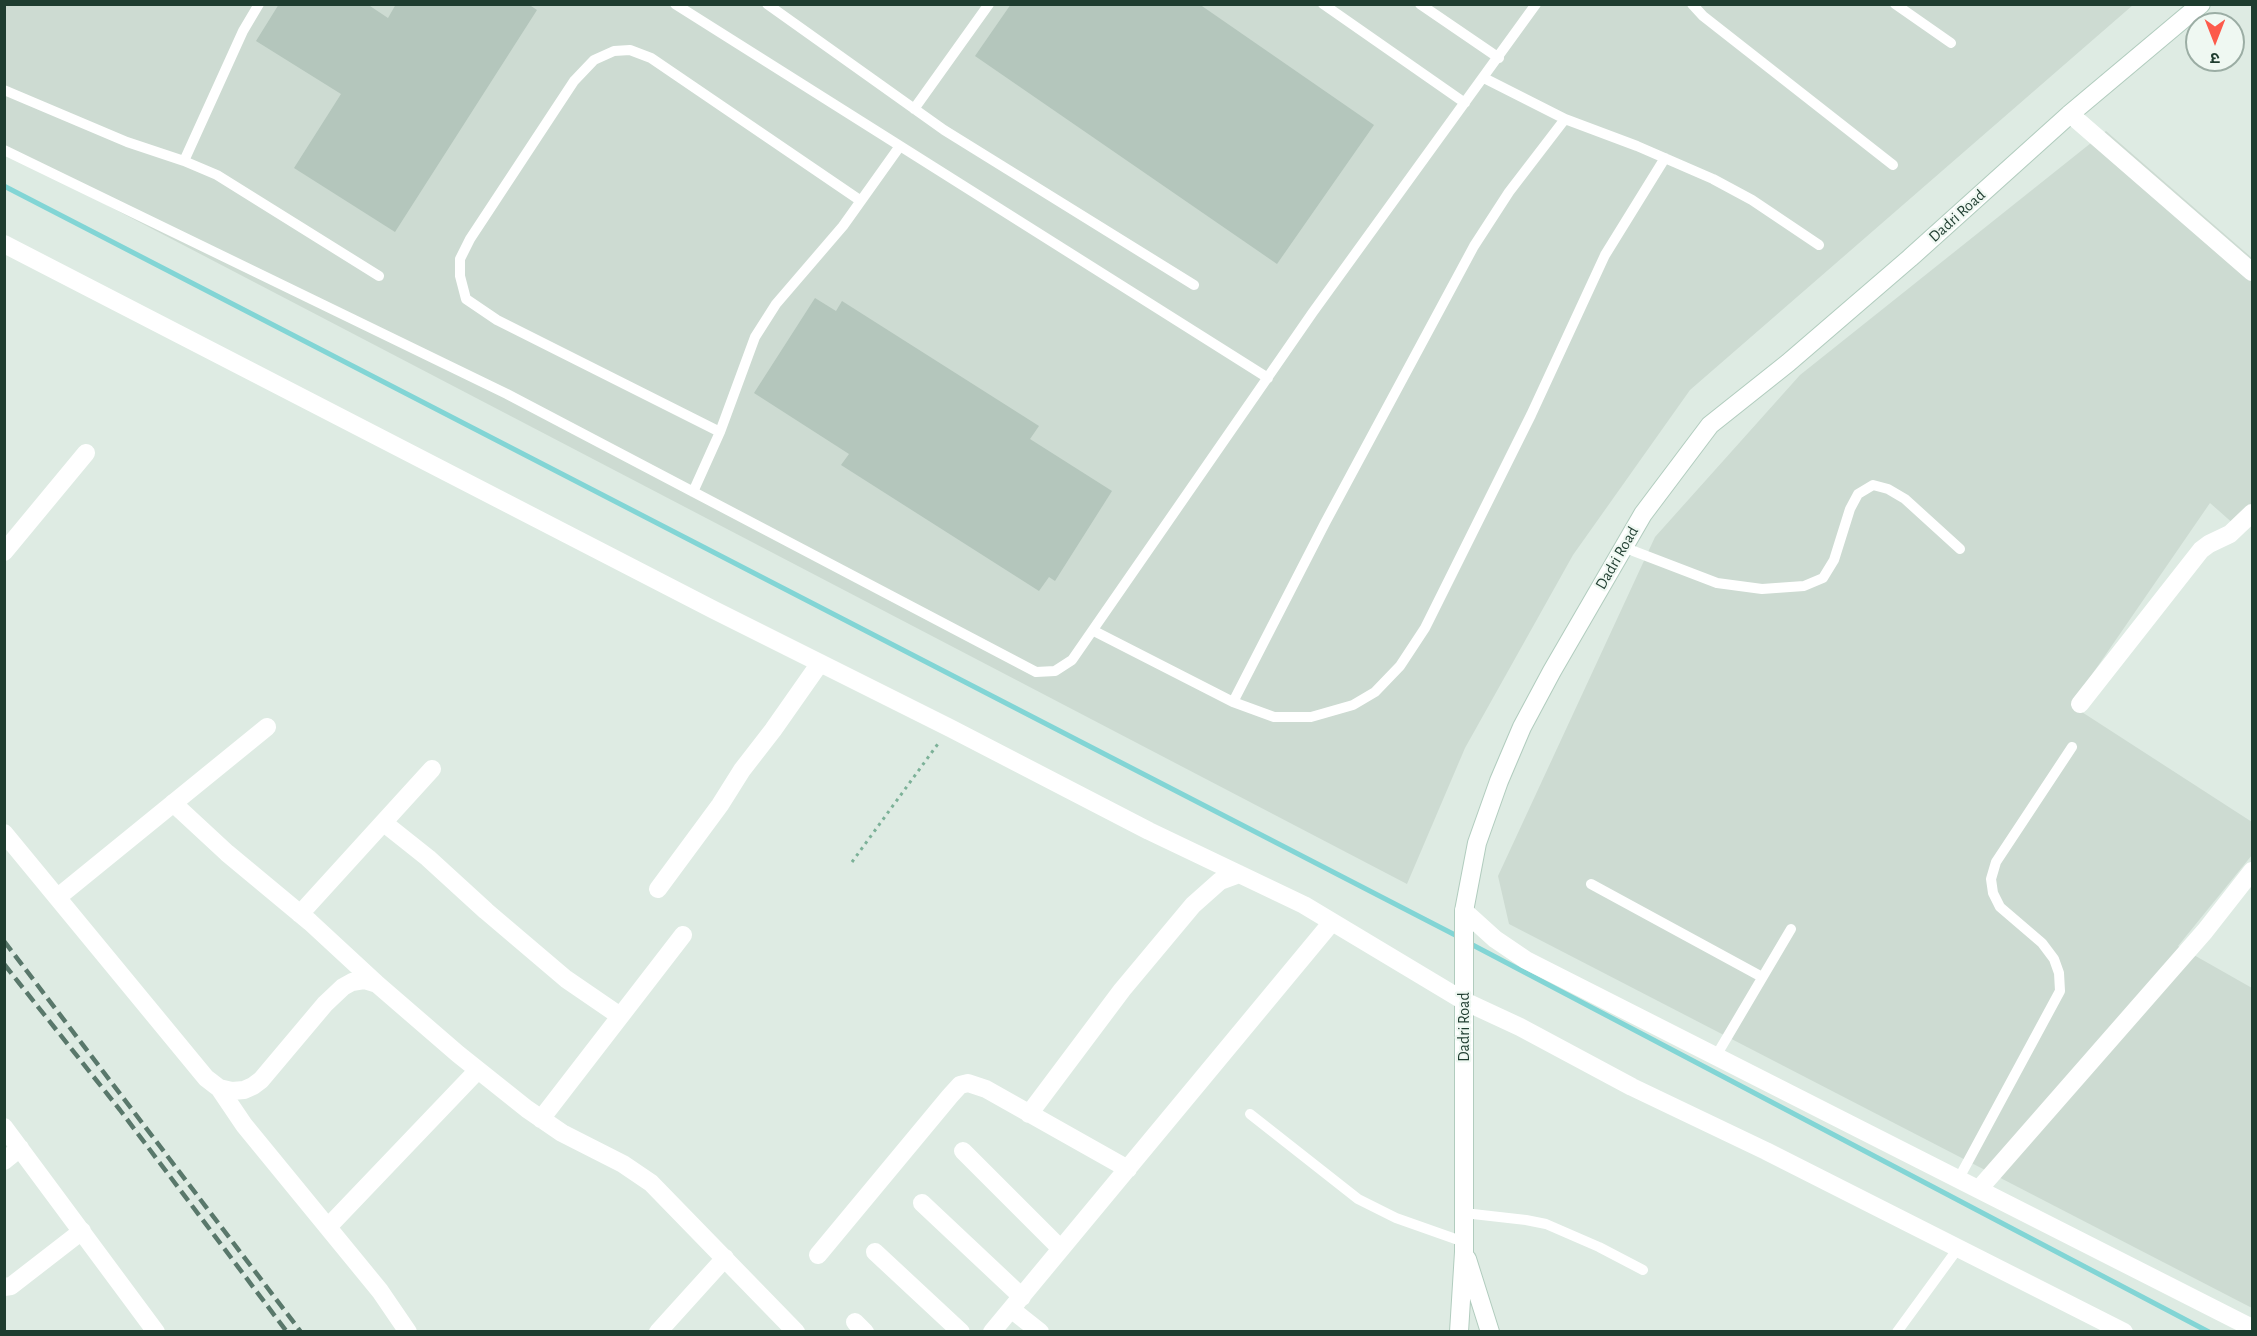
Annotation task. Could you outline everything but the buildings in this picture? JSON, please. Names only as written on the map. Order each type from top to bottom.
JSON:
[{"type":"street","name":"Dadri Road","points":[[1459,1332],[1464,1247],[1464,911],[1477,843],[1522,727],[1643,514],[1710,425],[1788,363],[1910,258],[2070,114],[2201,4]]},
{"type":"street","points":[[2070,114],[2253,272]]},
{"type":"street","points":[[4,244],[714,610],[1149,831],[1304,905],[1464,996],[1632,1087],[1959,1247],[2124,1332]]},
{"type":"street","points":[[4,552],[86,453]]},
{"type":"street","points":[[2080,704],[2202,550],[2230,534],[2253,513]]},
{"type":"street","points":[[658,889],[820,663]]},
{"type":"street","points":[[58,897],[267,727]]},
{"type":"street","points":[[300,914],[432,770]]},
{"type":"street","points":[[173,803],[227,853],[478,1070],[541,1119],[585,1146],[623,1164],[651,1183],[796,1332]]},
{"type":"street","points":[[384,823],[428,858],[566,979],[620,1017]]},
{"type":"street","points":[[4,833],[206,1078],[219,1088],[244,1125],[380,1291],[408,1332]]},
{"type":"street","points":[[1979,1188],[2197,940],[2253,871]]},
{"type":"street","points":[[1029,1114],[1122,990],[1204,893],[1220,882],[1239,874]]},
{"type":"street","points":[[1464,911],[1495,939],[1526,960],[2253,1328]]},
{"type":"street","points":[[992,1332],[1332,922]]},
{"type":"street","points":[[541,1119],[683,935]]},
{"type":"street","points":[[219,1088],[244,1090],[253,1086],[261,1080],[325,1004],[343,987],[352,982],[364,980],[377,984]]},
{"type":"street","points":[[328,1227],[478,1070]]},
{"type":"street","points":[[818,1254],[960,1085],[976,1084],[1128,1169]]},
{"type":"street","points":[[4,1127],[156,1332]]},
{"type":"street","points":[[4,1161],[20,1148]]},
{"type":"street","points":[[963,1150],[1061,1249]]},
{"type":"street","points":[[922,1203],[1016,1303],[1040,1332]]},
{"type":"street","points":[[4,1287],[11,1286],[82,1231]]},
{"type":"street","points":[[1464,1247],[1490,1332]]},
{"type":"street","points":[[875,1252],[961,1332]]},
{"type":"street","points":[[658,1332],[725,1258]]},
{"type":"lane","points":[[184,160],[243,31],[259,4]]},
{"type":"lane","points":[[675,4],[1268,378]]},
{"type":"lane","points":[[767,4],[944,130],[1194,285]]},
{"type":"lane","points":[[914,110],[989,4]]},
{"type":"lane","points":[[1323,4],[1465,104]]},
{"type":"lane","points":[[1420,4],[1499,57]]},
{"type":"lane","points":[[4,150],[507,394],[1036,672],[1055,671],[1072,660],[1094,631],[1313,312],[1536,4]]},
{"type":"lane","points":[[1692,4],[1702,16],[1893,165]]},
{"type":"lane","points":[[1895,4],[1951,43]]},
{"type":"lane","points":[[720,432],[497,320],[466,299],[460,276],[460,259],[470,239],[574,81],[594,60],[614,51],[630,50],[651,58],[861,201]]},
{"type":"lane","points":[[1484,78],[1564,119],[1665,158],[1752,200],[1819,245]]},
{"type":"lane","points":[[4,90],[128,142],[184,160],[217,175],[379,276]]},
{"type":"lane","points":[[1233,702],[1324,523],[1474,246],[1509,192],[1564,119]]},
{"type":"lane","points":[[693,492],[720,432],[755,337],[776,304],[843,226],[900,146]]},
{"type":"lane","points":[[1094,631],[1233,702],[1274,717],[1311,717],[1353,705],[1376,692],[1400,666],[1425,628],[1531,415],[1605,255],[1665,158]]},
{"type":"lane","points":[[1623,547],[1717,583],[1762,589],[1804,586],[1822,578],[1834,560],[1850,509],[1858,494],[1873,485],[1888,489],[1905,499],[1960,549]]},
{"type":"lane","points":[[1959,1178],[2060,991],[2059,973],[2054,959],[2042,943],[2000,907],[1993,892],[1991,879],[1995,862],[2072,747]]},
{"type":"lane","points":[[1592,884],[1762,977]]},
{"type":"lane","points":[[1716,1056],[1791,929]]},
{"type":"lane","points":[[1250,1114],[1358,1199],[1464,1247]]},
{"type":"lane","points":[[1464,1213],[1546,1224],[1643,1270]]},
{"type":"lane","points":[[1897,1332],[1959,1247]]},
{"type":"path","points":[[852,862],[950,728]]},
{"type":"shaded area","points":[[4,5],[2133,5],[1690,390],[1573,555],[1465,748],[1407,884],[5,152]]},
{"type":"shaded area","points":[[2106,131],[2252,258],[2252,523],[2244,533],[2210,503],[2071,705],[2252,822],[2252,855],[2178,946],[2252,988],[2252,1308],[1509,924],[1498,876],[1655,537],[1800,375]]},
{"type":"waterway","points":[[4,186],[1459,937]]},
{"type":"waterway","points":[[1467,942],[2209,1332]]},
{"type":"railway","points":[[4,941],[301,1332]]},
{"type":"railway","points":[[4,964],[120,1110],[287,1332]]}]
